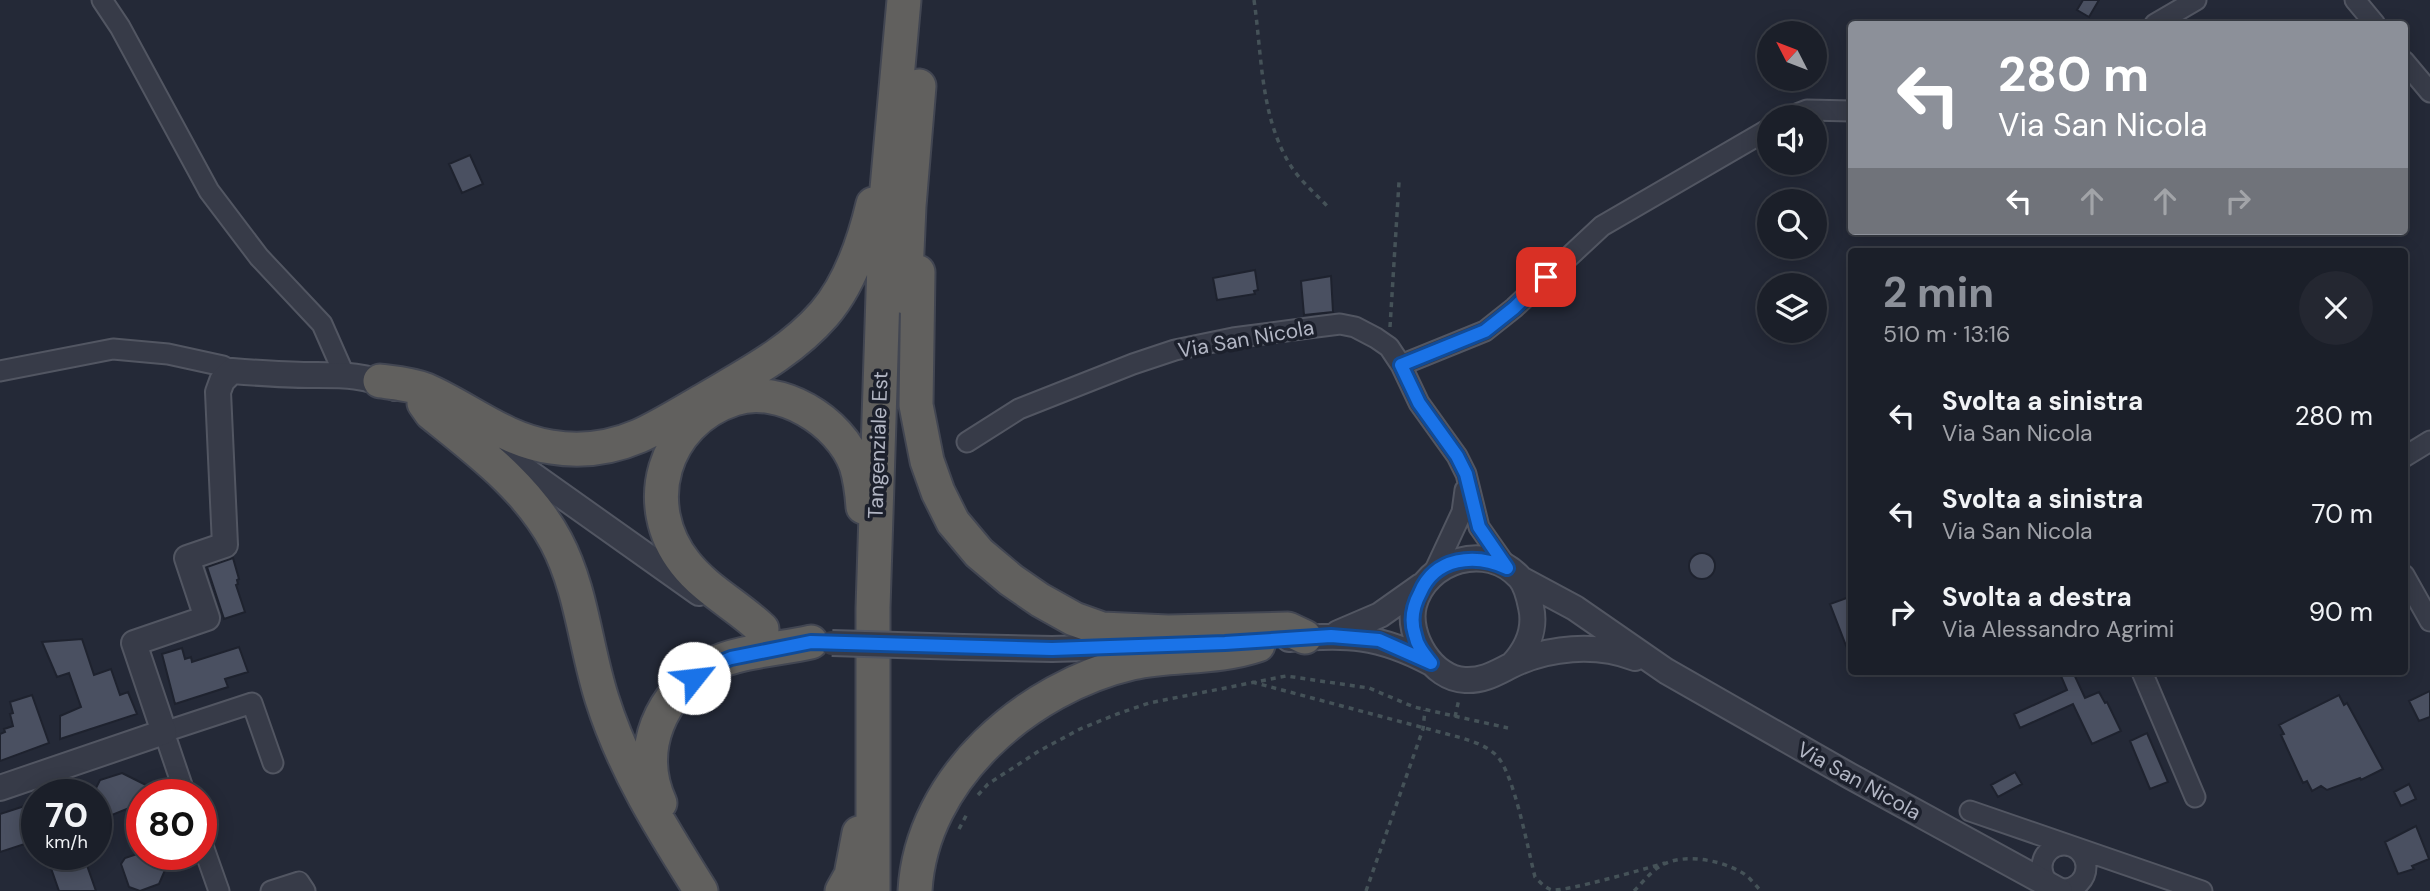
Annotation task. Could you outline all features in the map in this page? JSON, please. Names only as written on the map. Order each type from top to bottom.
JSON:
[{"type":"highway","name":"Tangenziale Est","points":[[873,891],[873,608],[886,200],[904,0]]},
{"type":"highway","name":"Tangenziale Est","points":[[895,891],[898,499],[909,206],[927,0]]},
{"type":"highway","points":[[380,382],[404,383],[426,390],[500,432],[527,442],[571,450],[596,448],[639,436],[750,373],[793,345],[836,299],[863,241],[889,87],[897,68]]},
{"type":"highway","points":[[909,206],[918,266],[916,405],[920,429],[937,492],[953,522],[979,553],[1040,600],[1074,619],[1102,629],[1168,632],[1288,629],[1318,636]]},
{"type":"highway","points":[[762,629],[685,563],[669,537],[661,509],[662,479],[672,449],[687,427],[708,411],[736,398],[766,396],[794,404],[819,418],[840,438],[855,463],[862,493],[867,591],[873,608]]},
{"type":"highway","points":[[422,401],[431,413],[510,478],[539,514],[556,542],[579,599],[601,696],[616,742],[659,825],[701,891]]},
{"type":"highway","points":[[915,891],[921,855],[934,818],[970,762],[991,738],[1017,716],[1076,681],[1104,671],[1135,663],[1239,652],[1273,640]]},
{"type":"highway","points":[[716,891],[662,806],[652,785],[650,761],[661,714],[675,694],[711,666],[731,658],[821,643]]},
{"type":"highway","points":[[842,891],[851,875],[858,849],[866,723],[874,696]]},
{"type":"street","points":[[102,0],[120,27],[209,191],[259,257],[322,324],[344,374]]},
{"type":"street","points":[[2160,21],[2196,0]]},
{"type":"street","points":[[2355,0],[2372,21]]},
{"type":"street","points":[[2408,66],[2430,92]]},
{"type":"street","points":[[1827,110],[1848,111]]},
{"type":"street","points":[[1401,365],[1485,331],[1514,308],[1602,226],[1757,136]]},
{"type":"street","name":"Via San Nicola","points":[[967,442],[1019,410],[1175,350],[1233,338],[1340,324],[1355,327],[1389,347],[1401,365],[1419,403],[1457,456],[1466,474],[1479,527],[1529,595],[1533,616],[1531,636],[1520,657],[1512,665]]},
{"type":"street","points":[[0,371],[113,349],[168,354],[223,366],[232,371],[344,374],[380,382],[422,401],[508,457],[713,603],[740,620],[781,636],[821,643],[1052,649],[1318,636]]},
{"type":"street","points":[[181,779],[134,643],[207,618],[187,558],[225,545],[218,392],[222,381],[232,371]]},
{"type":"street","points":[[2408,455],[2430,441]]},
{"type":"street","points":[[1431,663],[1419,647],[1412,622],[1414,606],[1462,512],[1466,474]]},
{"type":"street","name":"Via San Nicola","points":[[1318,636],[1380,615],[1452,562],[1470,558],[1484,559],[1574,608],[1666,671],[1850,776],[2057,889]]},
{"type":"street","points":[[2408,582],[2430,621]]},
{"type":"street","name":"Via San Nicola","points":[[1318,636],[1379,640],[1463,680],[1495,675],[1512,665],[1558,651],[1590,648],[1631,656],[1666,671]]},
{"type":"street","points":[[2143,675],[2195,797]]},
{"type":"street","points":[[0,788],[252,703],[273,763]]},
{"type":"street","points":[[1970,811],[2202,891]]},
{"type":"street","points":[[2057,845],[2071,845],[2083,854],[2087,868],[2081,882],[2069,889],[2057,889],[2045,878],[2042,865],[2046,853],[2057,845]]},
{"type":"street","points":[[212,870],[219,891]]},
{"type":"street","points":[[271,891],[302,887]]},
{"type":"path","points":[[1254,0],[1269,116],[1290,164],[1328,207]]},
{"type":"path","points":[[1389,347],[1399,182]]},
{"type":"path","points":[[974,802],[988,784],[1009,769],[1080,729],[1149,703],[1249,681],[1286,676],[1369,688],[1425,710],[1508,728]]},
{"type":"path","points":[[1249,681],[1480,744],[1497,756],[1507,772],[1535,877],[1543,886],[1553,890],[1571,888],[1665,863],[1701,859],[1743,873],[1761,891]]},
{"type":"path","points":[[1366,891],[1423,729],[1425,710]]},
{"type":"path","points":[[956,836],[969,810]]},
{"type":"path","points":[[1634,891],[1665,863]]},
{"type":"building","points":[[2083,0],[2099,0],[2089,17],[2077,10]]},
{"type":"building","points":[[470,155],[483,184],[462,193],[449,164]]},
{"type":"building","points":[[1255,270],[1258,290],[1254,291],[1255,294],[1217,300],[1213,278]]},
{"type":"building","points":[[1331,276],[1333,312],[1304,315],[1301,281]]},
{"type":"building","points":[[1702,553],[1712,556],[1715,566],[1712,576],[1702,579],[1692,576],[1689,566],[1692,556]]},
{"type":"building","points":[[233,558],[239,579],[236,585],[245,612],[224,619],[207,567]]},
{"type":"building","points":[[1848,597],[1848,651],[1830,604]]},
{"type":"building","points":[[82,639],[94,675],[111,669],[120,695],[128,692],[137,714],[60,739],[60,716],[81,707],[69,673],[57,677],[42,642]]},
{"type":"building","points":[[239,647],[248,672],[225,679],[228,687],[175,704],[162,654],[182,648],[185,659],[191,657],[192,662]]},
{"type":"building","points":[[2074,675],[2085,698],[2099,692],[2121,731],[2092,744],[2073,704],[2020,728],[2014,714],[2067,690],[2061,676]]},
{"type":"building","points":[[2430,691],[2430,717],[2419,721],[2409,701]]},
{"type":"building","points":[[32,695],[49,743],[0,761],[0,734],[5,732],[4,729],[13,726],[10,702]]},
{"type":"building","points":[[2339,695],[2344,705],[2347,703],[2383,769],[2361,780],[2360,778],[2327,790],[2321,786],[2312,791],[2307,781],[2303,783],[2279,725]]},
{"type":"building","points":[[2147,733],[2168,782],[2150,789],[2130,741]]},
{"type":"building","points":[[2015,772],[2022,784],[1998,797],[1991,785]]},
{"type":"building","points":[[122,773],[134,779],[126,779],[126,809],[112,815],[112,779],[103,779]]},
{"type":"building","points":[[2409,784],[2416,799],[2401,806],[2394,792]]},
{"type":"building","points":[[21,807],[21,845],[0,852],[0,814]]},
{"type":"building","points":[[2416,826],[2429,859],[2412,866],[2414,869],[2398,874],[2385,842]]},
{"type":"building","points":[[125,858],[126,870],[165,870],[159,884],[140,891],[129,887],[121,864]]},
{"type":"building","points":[[52,870],[89,870],[96,891],[59,891]]},
{"type":"route","points":[[694,678],[711,666],[731,658],[811,642],[1052,649],[1154,647],[1331,636],[1364,637],[1398,647],[1431,663],[1419,647],[1412,622],[1414,606],[1423,584],[1434,572],[1452,562],[1470,558],[1484,559],[1507,568],[1479,527],[1466,474],[1457,456],[1419,403],[1401,365],[1485,331],[1501,320],[1546,277]]}]
